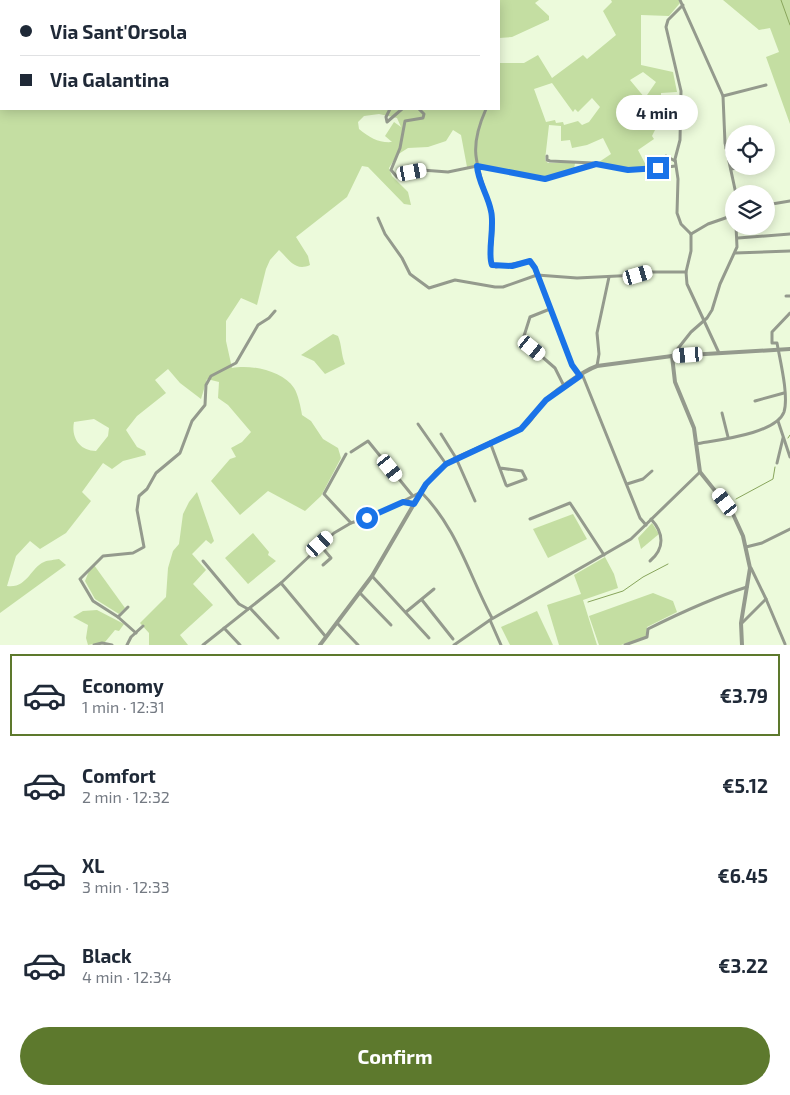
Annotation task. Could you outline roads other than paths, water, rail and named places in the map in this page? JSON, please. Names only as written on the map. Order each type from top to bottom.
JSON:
[{"type":"street","points":[[680,0],[723,96],[725,131]]},
{"type":"street","points":[[683,5],[668,20],[666,27],[681,91],[680,140],[675,163],[678,180],[677,213],[681,224],[691,234],[691,251],[686,272],[687,284],[719,353]]},
{"type":"street","points":[[723,96],[766,85]]},
{"type":"street","points":[[390,110],[386,117],[387,122],[401,110]]},
{"type":"street","points":[[420,110],[424,114],[423,118],[405,121],[400,148],[390,170],[397,177],[422,170],[448,172],[477,166],[545,179],[596,164]]},
{"type":"street","points":[[486,110],[478,125],[476,140],[477,166],[491,210],[492,242],[490,260],[492,265],[512,266],[530,261],[535,268],[572,365],[581,375],[646,525]]},
{"type":"street","points":[[547,156],[547,160],[553,162],[596,164],[628,170],[647,170],[675,163]]},
{"type":"street","points":[[666,156],[675,163]]},
{"type":"street","points":[[775,204],[790,201]]},
{"type":"street","points":[[378,218],[410,274],[429,288],[455,280],[503,287],[537,275],[577,278],[638,275],[652,272],[686,272]]},
{"type":"street","points":[[691,234],[708,224],[725,219]]},
{"type":"street","points":[[738,238],[790,234]]},
{"type":"street","points":[[738,235],[735,253],[724,276],[712,310],[704,322],[691,332],[672,356],[674,382],[690,417],[700,472],[732,512],[742,530],[750,568],[766,599],[785,644]]},
{"type":"street","points":[[735,253],[790,251]]},
{"type":"street","points":[[597,366],[599,354],[597,333],[608,276]]},
{"type":"street","points":[[550,309],[530,317],[524,336],[532,348],[554,368],[564,387]]},
{"type":"street","points":[[136,634],[118,616],[94,601],[80,579],[103,556],[133,553],[144,547],[137,510],[137,499],[148,489],[156,474],[180,453],[192,421],[204,405],[206,385],[211,376],[236,363],[258,324],[275,312]]},
{"type":"street","points":[[696,444],[763,430],[778,421],[784,411],[784,393],[778,350],[776,343],[772,343],[772,332],[790,313]]},
{"type":"street","points":[[320,645],[372,576],[420,492],[446,464],[525,426],[546,400],[581,375],[597,366],[672,356],[790,349]]},
{"type":"street","points":[[755,401],[784,393]]},
{"type":"street","points":[[722,413],[728,438]]},
{"type":"street","points":[[778,421],[790,456]]},
{"type":"street","points":[[418,424],[446,464]]},
{"type":"street","points":[[441,434],[456,458],[475,501]]},
{"type":"street","points":[[777,463],[783,438]]},
{"type":"street","points":[[350,452],[368,441],[412,495]]},
{"type":"street","points":[[490,442],[500,468],[507,486],[526,479],[522,471],[500,468]]},
{"type":"street","points":[[346,454],[324,494],[351,523]]},
{"type":"street","points":[[627,484],[643,479],[652,471]]},
{"type":"street","points":[[454,645],[491,619],[631,539],[700,472]]},
{"type":"street","points":[[203,645],[281,583],[320,544],[334,533],[351,523],[380,513],[420,492]]},
{"type":"street","points":[[420,492],[430,502],[456,539],[501,645]]},
{"type":"street","points":[[403,502],[414,504]]},
{"type":"street","points":[[530,519],[570,502],[604,555]]},
{"type":"street","points":[[650,561],[659,551],[661,532],[651,519]]},
{"type":"street","points":[[746,547],[762,543],[790,529]]},
{"type":"street","points":[[320,544],[331,558],[323,565]]},
{"type":"street","points":[[203,561],[239,604],[249,608],[278,638]]},
{"type":"street","points":[[742,645],[741,624],[750,568]]},
{"type":"street","points":[[372,576],[429,638]]},
{"type":"street","points":[[281,583],[326,637]]},
{"type":"street","points":[[625,645],[647,637],[648,629],[673,616],[717,597],[747,587]]},
{"type":"street","points":[[406,612],[434,589]]},
{"type":"street","points":[[360,593],[391,625]]},
{"type":"street","points":[[741,624],[766,599]]},
{"type":"street","points":[[422,600],[454,638]]},
{"type":"street","points":[[239,604],[240,615]]},
{"type":"street","points":[[118,616],[128,607]]},
{"type":"street","points":[[337,623],[358,645]]},
{"type":"street","points":[[127,645],[131,637],[143,626]]},
{"type":"street","points":[[224,628],[240,645]]},
{"type":"street","points":[[94,645],[102,643],[112,645]]},
{"type":"waterway","points":[[781,0],[790,25]]},
{"type":"waterway","points":[[736,499],[773,479],[775,467]]},
{"type":"waterway","points":[[588,602],[623,591],[643,577],[668,564]]}]
